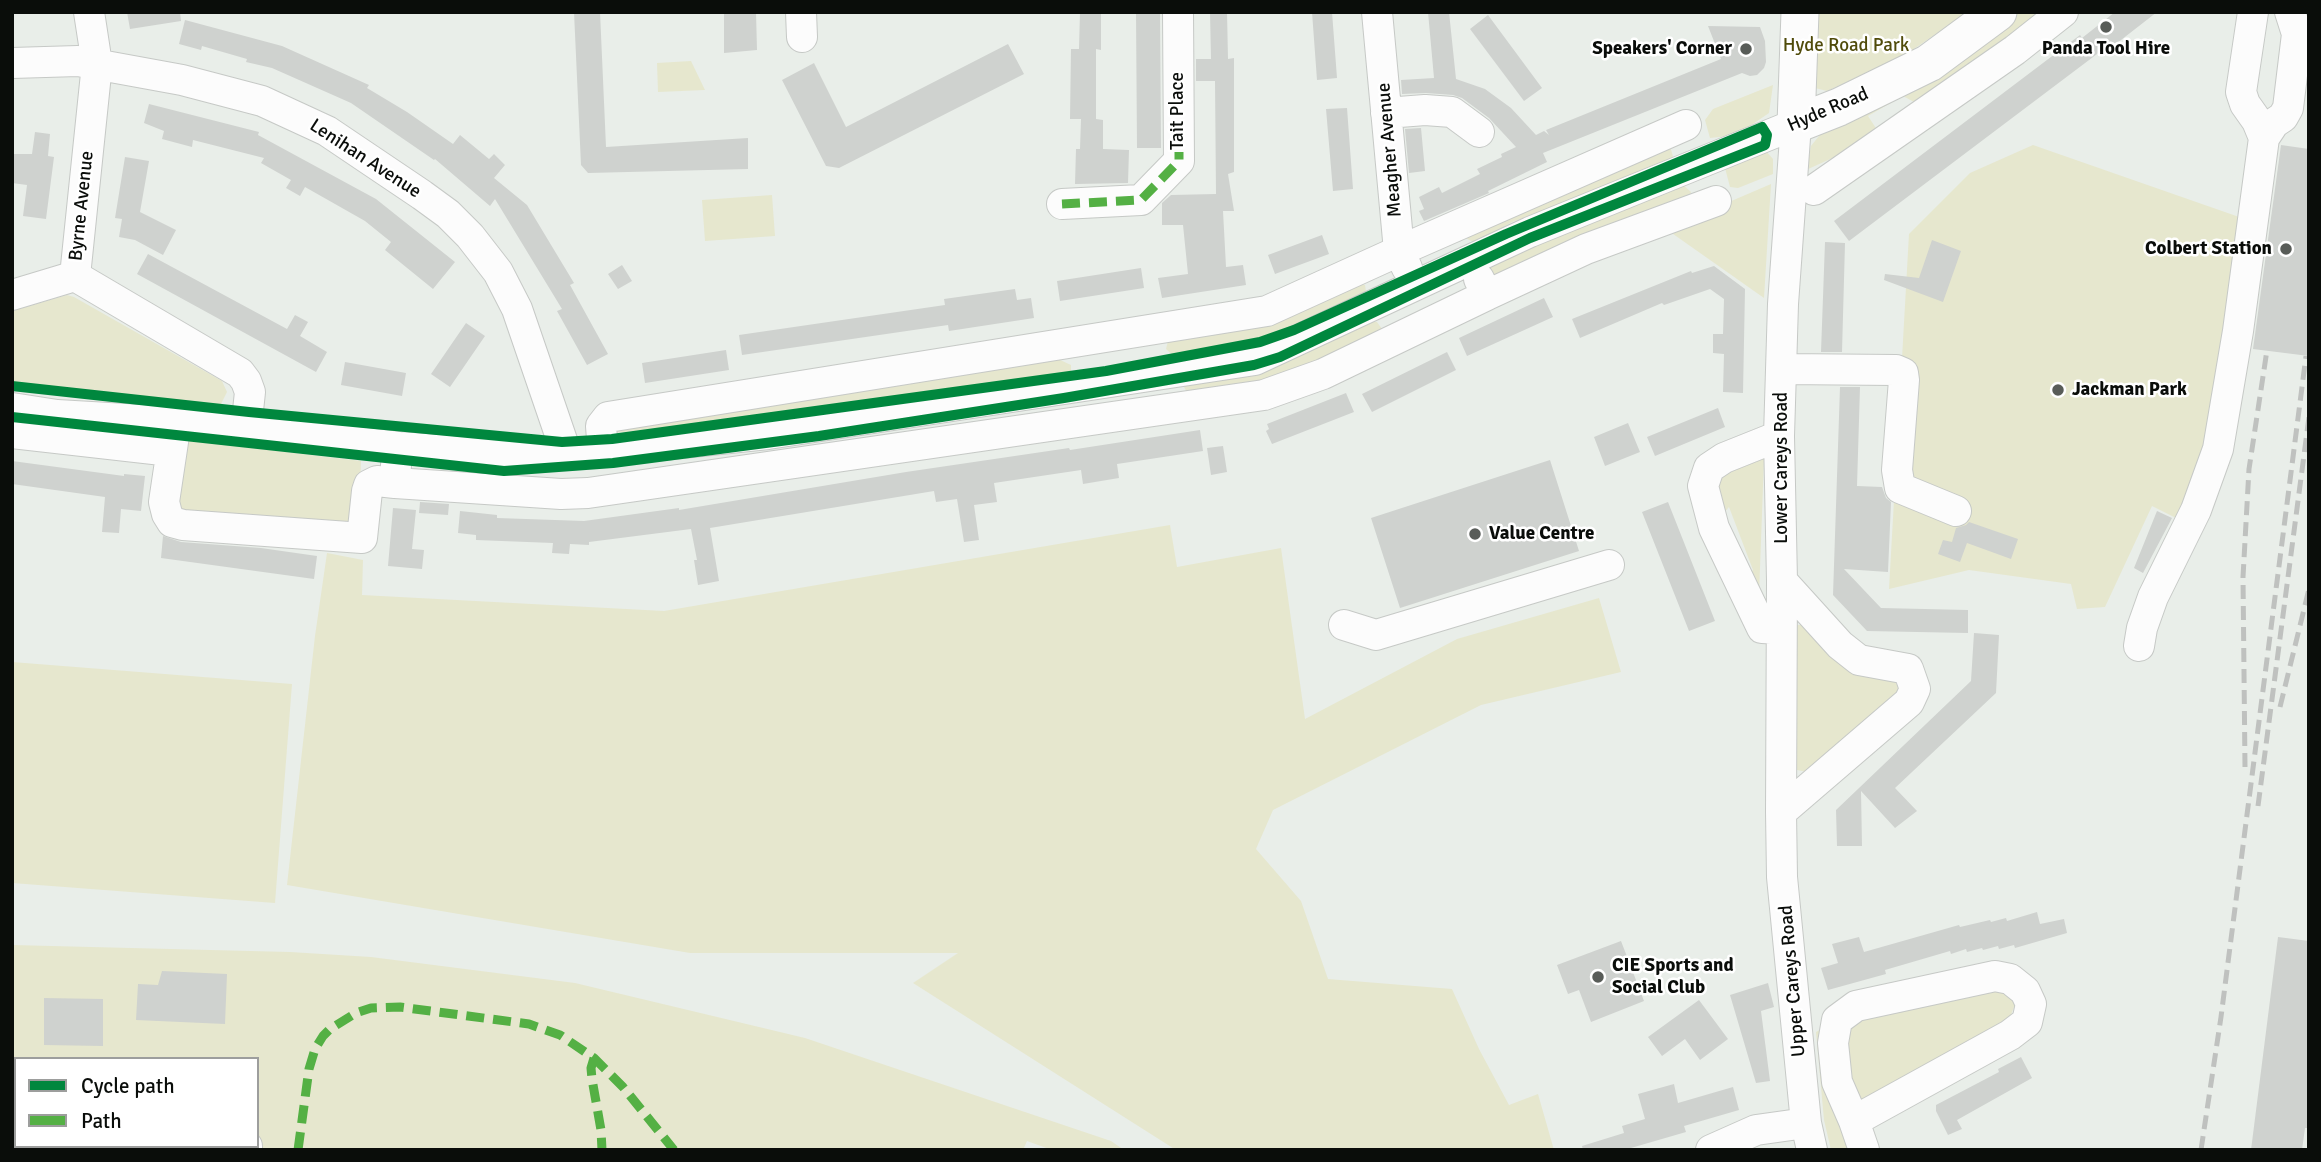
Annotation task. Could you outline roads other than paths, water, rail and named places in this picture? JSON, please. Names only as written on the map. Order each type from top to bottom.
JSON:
[{"type":"main road","name":"Hyde Road","points":[[1796,124],[1839,107],[1929,63],[1998,12]]},
{"type":"main road","points":[[1796,124],[1801,14]]},
{"type":"street","name":"Byrne Avenue","points":[[89,12],[97,64],[75,276],[240,373],[250,392],[246,429]]},
{"type":"street","name":"Tait Place","points":[[1062,204],[1141,200],[1179,161],[1178,12]]},
{"type":"street","name":"Meagher Avenue","points":[[1377,12],[1399,251],[1416,284]]},
{"type":"street","points":[[1814,190],[2015,50],[2063,12]]},
{"type":"street","points":[[2253,12],[2241,92],[2264,138]]},
{"type":"street","points":[[2139,646],[2153,597],[2196,510],[2218,449],[2238,331],[2264,138],[2288,108],[2297,34],[2290,12]]},
{"type":"street","name":"Lenihan Avenue","points":[[12,63],[78,61],[182,80],[262,101],[327,131],[422,195],[476,242],[498,272],[517,309],[567,455]]},
{"type":"street","points":[[1386,113],[1425,110],[1452,112],[1479,132]]},
{"type":"street","name":"Hyde Road","points":[[12,408],[58,415],[176,422],[503,456],[567,455],[768,434],[1255,360],[1530,232],[1796,124]]},
{"type":"street","name":"Lower Careys Road","points":[[1781,812],[1782,581],[1779,436],[1783,304],[1796,124]]},
{"type":"street","points":[[602,439],[601,426],[608,417],[1267,311],[1686,125]]},
{"type":"street","points":[[176,422],[164,502],[167,514],[173,522],[183,526],[362,538],[367,491],[369,485],[377,481],[561,494],[588,493],[1264,395],[1322,374],[1586,249],[1716,201]]},
{"type":"street","points":[[1470,260],[1487,295]]},
{"type":"street","points":[[12,295],[75,276]]},
{"type":"street","points":[[1387,298],[1404,334]]},
{"type":"street","points":[[1128,334],[1141,413]]},
{"type":"street","points":[[1782,369],[1896,370],[1903,373],[1897,470],[1900,488],[1956,511]]},
{"type":"street","points":[[12,433],[171,451]]},
{"type":"street","points":[[1779,436],[1724,458],[1709,468],[1703,486],[1714,528],[1755,616],[1762,628],[1781,629]]},
{"type":"street","points":[[395,483],[399,447]]},
{"type":"street","points":[[1344,625],[1376,635],[1609,565]]},
{"type":"street","points":[[1781,812],[1909,702],[1915,689],[1908,669],[1859,660],[1840,645],[1782,581]]},
{"type":"street","name":"Upper Careys Road","points":[[1781,812],[1782,877],[1809,1137]]},
{"type":"street","points":[[1854,1121],[2010,1035],[2027,1022],[2031,1004],[2025,991],[2010,979],[1995,976],[1856,1006],[1837,1020],[1833,1043],[1837,1082],[1864,1150]]},
{"type":"street","points":[[1711,1150],[1756,1130],[1809,1137]]},
{"type":"railway","points":[[2245,767],[2243,577],[2249,469],[2267,350]]},
{"type":"railway","points":[[2201,1150],[2221,1017],[2306,356]]},
{"type":"railway","points":[[2258,806],[2309,417]]},
{"type":"railway","points":[[2280,707],[2309,589]]},
{"type":"place","name":"Panda Tool Hire","points":[[2106,27]]},
{"type":"place","name":"Speakers' Corner","points":[[1746,49]]},
{"type":"place","name":"Colbert Station","points":[[2286,249]]},
{"type":"place","name":"Jackman Park","points":[[2058,390]]},
{"type":"place","name":"Value Centre","points":[[1475,534]]},
{"type":"place","name":"CIE Sports and Social Club","points":[[1598,977]]},
{"type":"park label","name":"Hyde Road Park","points":[[1846,46]]}]
